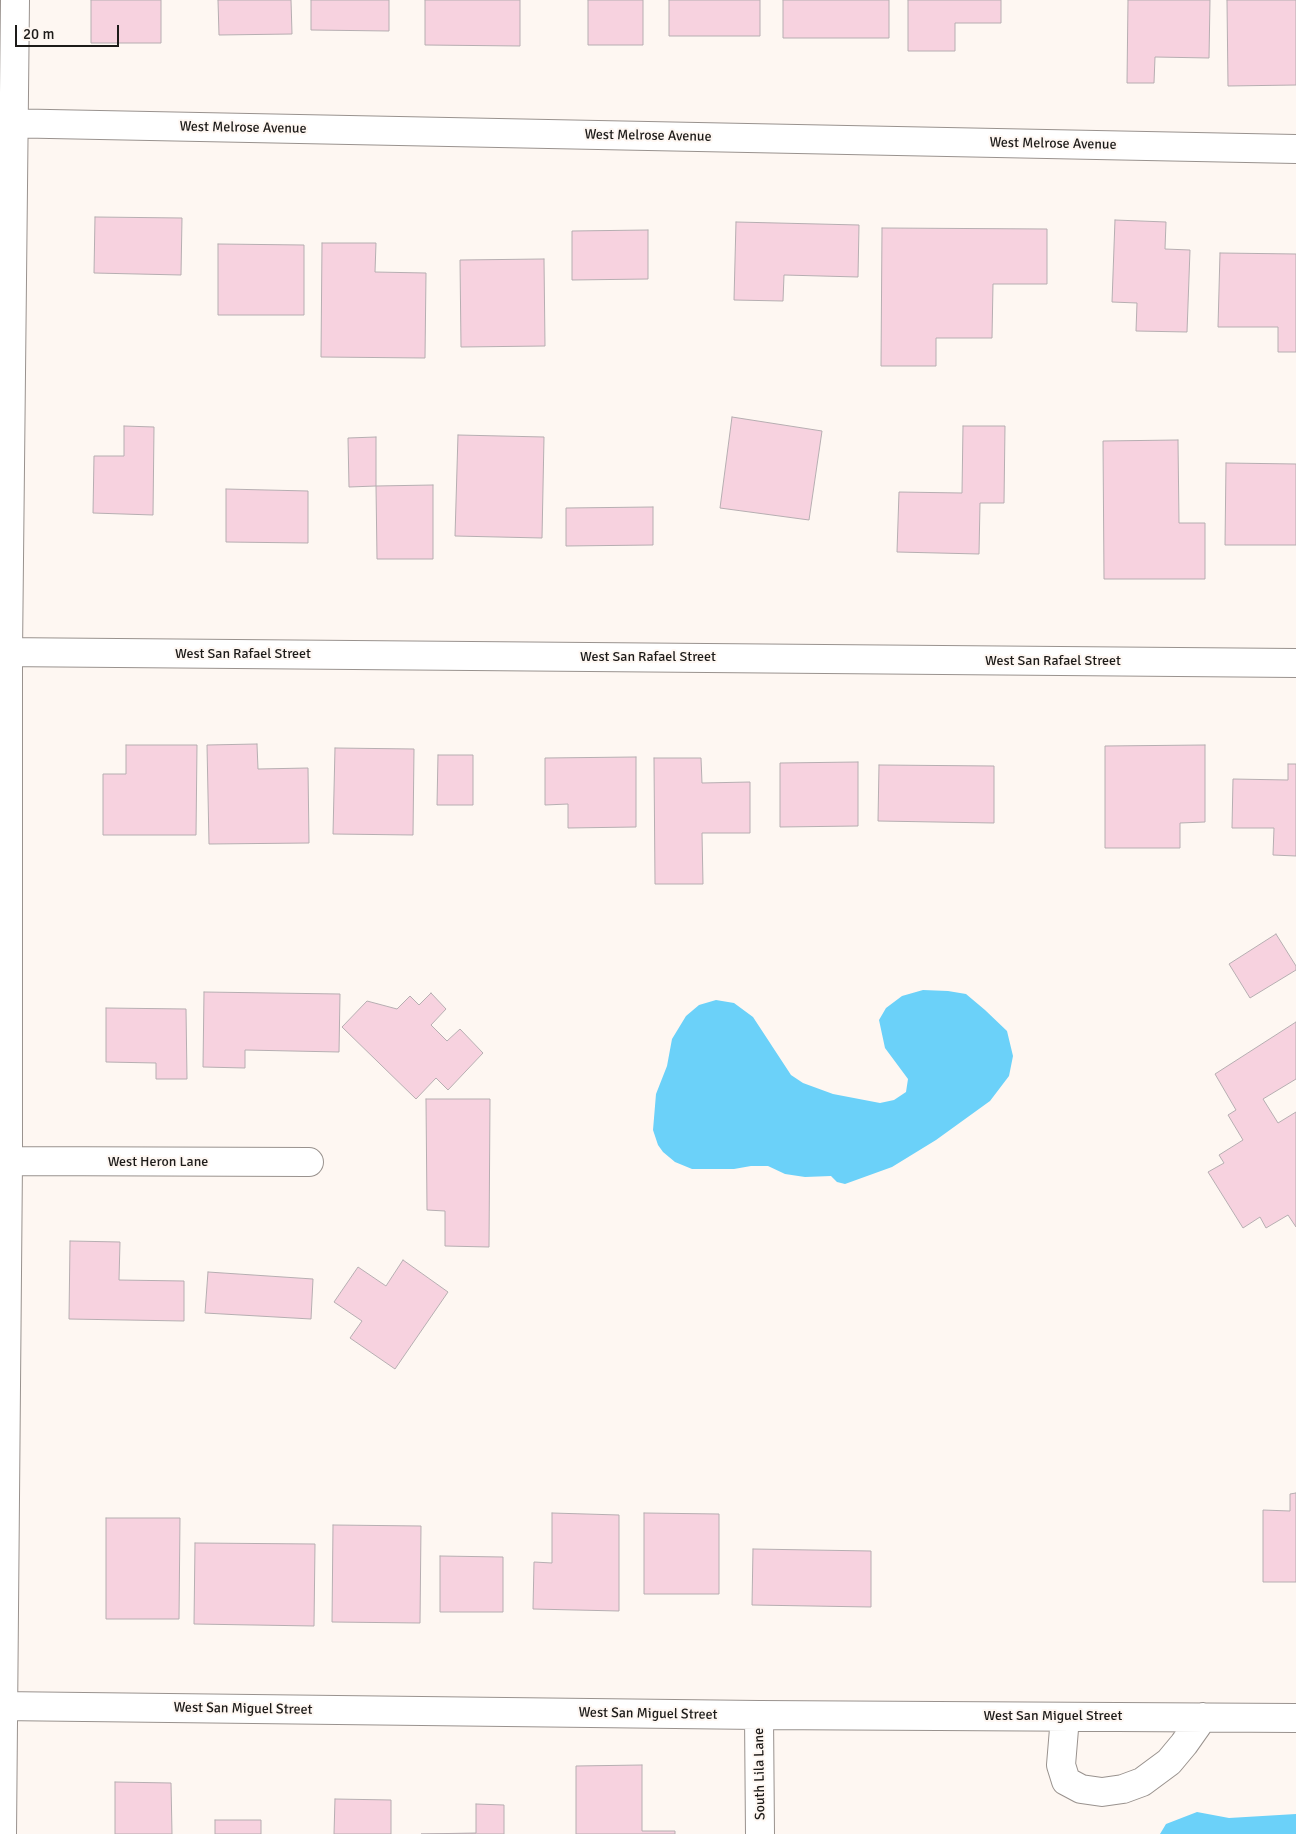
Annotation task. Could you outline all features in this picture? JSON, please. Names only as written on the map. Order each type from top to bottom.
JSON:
[{"type":"street","points":[[2,1834],[1,1706],[8,1161],[4,652],[7,123],[14,0]]},
{"type":"street","name":"West Melrose Avenue","points":[[7,123],[1296,149]]},
{"type":"street","name":"West San Rafael Street","points":[[4,652],[1296,663]]},
{"type":"street","name":"West Heron Lane","points":[[8,1161],[309,1162]]},
{"type":"street","name":"West San Miguel Street","points":[[1,1706],[759,1715],[1296,1718]]},
{"type":"street","name":"South Lila Lane","points":[[759,1715],[760,1834]]},
{"type":"street","points":[[1065,1717],[1061,1765],[1066,1781],[1081,1790],[1102,1792],[1123,1790],[1142,1782],[1169,1762],[1203,1717]]},
{"type":"water","points":[[923,990],[966,994],[1007,1031],[1013,1056],[1009,1076],[990,1101],[936,1140],[892,1167],[845,1184],[837,1182],[831,1176],[805,1177],[785,1174],[768,1166],[734,1169],[692,1169],[675,1162],[658,1145],[653,1130],[656,1094],[667,1066],[672,1039],[686,1016],[699,1005],[716,1000],[734,1003],[753,1017],[791,1075],[803,1083],[833,1094],[880,1103],[894,1100],[906,1092],[908,1079],[885,1048],[879,1020],[886,1008],[902,996]]},
{"type":"water","points":[[1197,1812],[1229,1818],[1296,1814],[1296,1834],[1160,1834],[1166,1824]]},
{"type":"building","points":[[91,0],[161,0],[161,43],[91,43]]},
{"type":"building","points":[[218,0],[291,0],[292,34],[219,35]]},
{"type":"building","points":[[311,0],[389,0],[389,31],[311,30]]},
{"type":"building","points":[[425,0],[520,0],[520,46],[425,45]]},
{"type":"building","points":[[588,0],[643,0],[643,45],[588,45]]},
{"type":"building","points":[[669,0],[760,0],[760,36],[669,36]]},
{"type":"building","points":[[783,0],[889,0],[889,38],[783,38]]},
{"type":"building","points":[[908,0],[1001,0],[1001,23],[955,23],[955,51],[908,51]]},
{"type":"building","points":[[1128,0],[1210,0],[1209,58],[1155,57],[1154,83],[1127,83]]},
{"type":"building","points":[[1227,0],[1296,0],[1296,85],[1228,86]]},
{"type":"building","points":[[95,217],[182,218],[181,275],[94,273]]},
{"type":"building","points":[[1115,220],[1166,222],[1165,249],[1190,250],[1187,332],[1136,331],[1137,303],[1112,302]]},
{"type":"building","points":[[736,222],[859,225],[858,277],[784,275],[783,301],[734,300]]},
{"type":"building","points":[[882,228],[1047,229],[1047,284],[993,284],[992,338],[936,338],[936,366],[881,366]]},
{"type":"building","points":[[648,230],[648,279],[572,280],[572,231]]},
{"type":"building","points":[[322,243],[376,243],[375,272],[426,273],[425,358],[321,357]]},
{"type":"building","points":[[218,244],[304,245],[304,315],[218,315]]},
{"type":"building","points":[[1220,253],[1296,254],[1296,352],[1278,352],[1278,327],[1218,327]]},
{"type":"building","points":[[544,259],[545,346],[461,347],[460,260]]},
{"type":"building","points":[[732,417],[822,431],[809,520],[720,508]]},
{"type":"building","points":[[124,426],[154,427],[153,515],[93,513],[94,456],[124,456]]},
{"type":"building","points":[[963,426],[1005,426],[1004,503],[980,503],[979,554],[897,552],[899,492],[962,493]]},
{"type":"building","points":[[458,435],[544,437],[542,538],[455,536]]},
{"type":"building","points":[[376,437],[376,486],[349,487],[348,438]]},
{"type":"building","points":[[1178,440],[1179,523],[1205,523],[1205,579],[1104,579],[1103,441]]},
{"type":"building","points":[[1226,463],[1296,464],[1296,545],[1225,545]]},
{"type":"building","points":[[433,485],[433,559],[377,559],[376,486]]},
{"type":"building","points":[[226,489],[308,491],[308,543],[226,542]]},
{"type":"building","points":[[653,507],[653,545],[566,546],[566,508]]},
{"type":"building","points":[[257,744],[258,769],[308,768],[309,843],[209,844],[207,745]]},
{"type":"building","points":[[126,745],[197,745],[196,835],[103,835],[103,774],[126,774]]},
{"type":"building","points":[[1205,745],[1205,822],[1180,823],[1180,848],[1105,848],[1105,746]]},
{"type":"building","points":[[335,748],[414,749],[413,835],[333,834]]},
{"type":"building","points":[[438,755],[473,755],[473,805],[437,805]]},
{"type":"building","points":[[636,757],[636,827],[568,828],[568,804],[545,805],[545,758]]},
{"type":"building","points":[[654,758],[701,758],[702,783],[750,782],[750,833],[702,833],[703,884],[655,884]]},
{"type":"building","points":[[858,762],[858,826],[780,827],[780,763]]},
{"type":"building","points":[[1288,764],[1296,764],[1296,856],[1273,855],[1274,828],[1232,828],[1233,779],[1288,780]]},
{"type":"building","points":[[879,765],[994,766],[994,823],[878,821]]},
{"type":"building","points":[[1276,934],[1296,966],[1296,970],[1250,998],[1229,964]]},
{"type":"building","points":[[204,992],[340,994],[339,1052],[245,1050],[245,1068],[203,1067]]},
{"type":"building","points":[[431,993],[446,1009],[431,1025],[447,1041],[460,1029],[483,1053],[448,1090],[436,1078],[416,1099],[342,1027],[367,1001],[397,1009],[410,996],[419,1005]]},
{"type":"building","points":[[106,1008],[186,1009],[187,1079],[156,1079],[156,1063],[106,1062]]},
{"type":"building","points":[[1296,1022],[1296,1079],[1263,1099],[1278,1123],[1296,1112],[1296,1227],[1288,1215],[1266,1228],[1260,1217],[1243,1228],[1208,1172],[1224,1163],[1219,1155],[1243,1140],[1228,1115],[1236,1110],[1215,1074]]},
{"type":"building","points":[[426,1099],[490,1099],[489,1247],[445,1246],[445,1211],[427,1210]]},
{"type":"building","points":[[70,1241],[120,1242],[119,1280],[184,1281],[184,1321],[69,1319]]},
{"type":"building","points":[[403,1260],[448,1292],[395,1369],[350,1338],[362,1321],[334,1302],[358,1267],[386,1286]]},
{"type":"building","points":[[208,1272],[313,1279],[311,1319],[205,1313]]},
{"type":"building","points":[[1296,1493],[1296,1582],[1263,1582],[1263,1510],[1290,1511],[1290,1494]]},
{"type":"building","points":[[552,1513],[619,1515],[619,1611],[533,1609],[534,1562],[552,1563]]},
{"type":"building","points":[[644,1513],[719,1514],[719,1594],[644,1594]]},
{"type":"building","points":[[106,1518],[180,1518],[179,1619],[106,1619]]},
{"type":"building","points":[[333,1525],[421,1526],[420,1623],[332,1622]]},
{"type":"building","points":[[195,1543],[315,1544],[314,1626],[194,1624]]},
{"type":"building","points":[[753,1549],[871,1551],[871,1607],[752,1605]]},
{"type":"building","points":[[440,1556],[503,1557],[503,1612],[440,1612]]},
{"type":"building","points":[[642,1765],[642,1831],[675,1831],[675,1834],[576,1834],[576,1766]]},
{"type":"building","points":[[115,1782],[171,1783],[172,1834],[115,1834]]},
{"type":"building","points":[[335,1799],[391,1800],[391,1834],[334,1834]]},
{"type":"building","points":[[476,1804],[504,1805],[504,1834],[421,1834],[476,1833]]},
{"type":"building","points":[[215,1820],[261,1820],[261,1834],[215,1834]]}]
